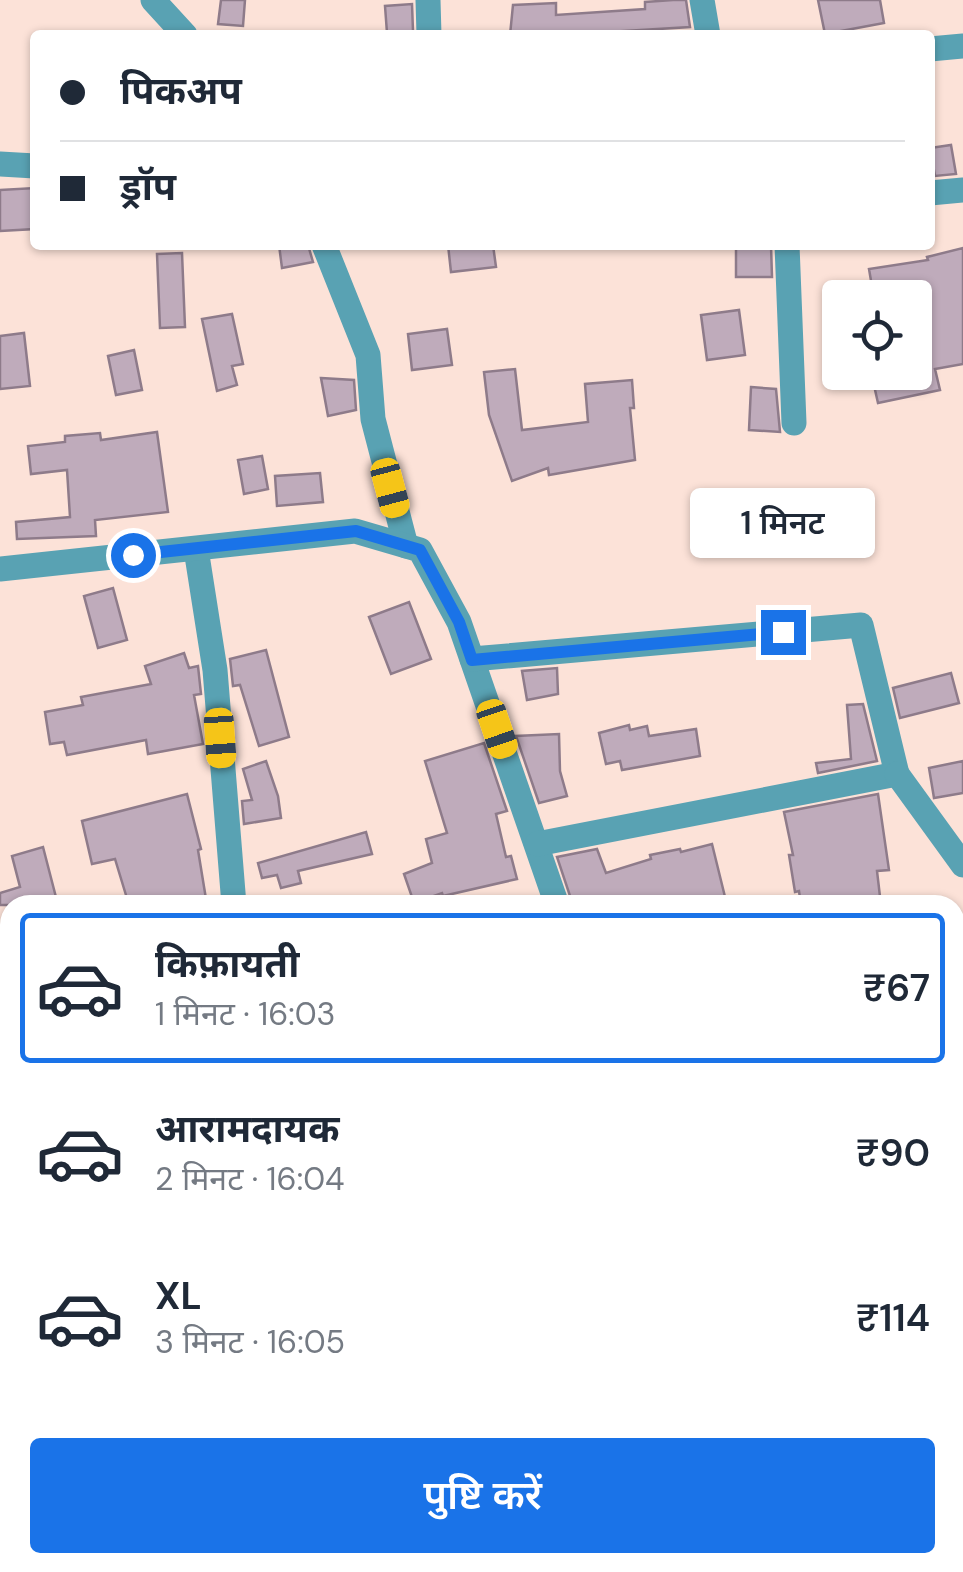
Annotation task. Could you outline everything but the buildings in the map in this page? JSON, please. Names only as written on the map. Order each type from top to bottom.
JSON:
[{"type":"street","points":[[153,0],[180,30]]},
{"type":"street","points":[[428,0],[429,30]]},
{"type":"street","points":[[702,0],[707,30]]},
{"type":"street","points":[[935,48],[963,46]]},
{"type":"street","points":[[0,164],[30,166]]},
{"type":"street","points":[[935,193],[963,190]]},
{"type":"street","points":[[326,250],[368,355],[373,419],[406,546]]},
{"type":"street","points":[[787,250],[794,423]]},
{"type":"street","points":[[0,570],[356,531],[420,550],[459,622],[554,895]]},
{"type":"street","points":[[196,548],[215,670],[233,895]]},
{"type":"street","points":[[472,660],[861,625],[897,774],[963,865]]},
{"type":"street","points":[[537,844],[897,774]]},
{"type":"route","points":[[133,555],[356,531],[420,550],[459,622],[472,660],[783,632]]}]
